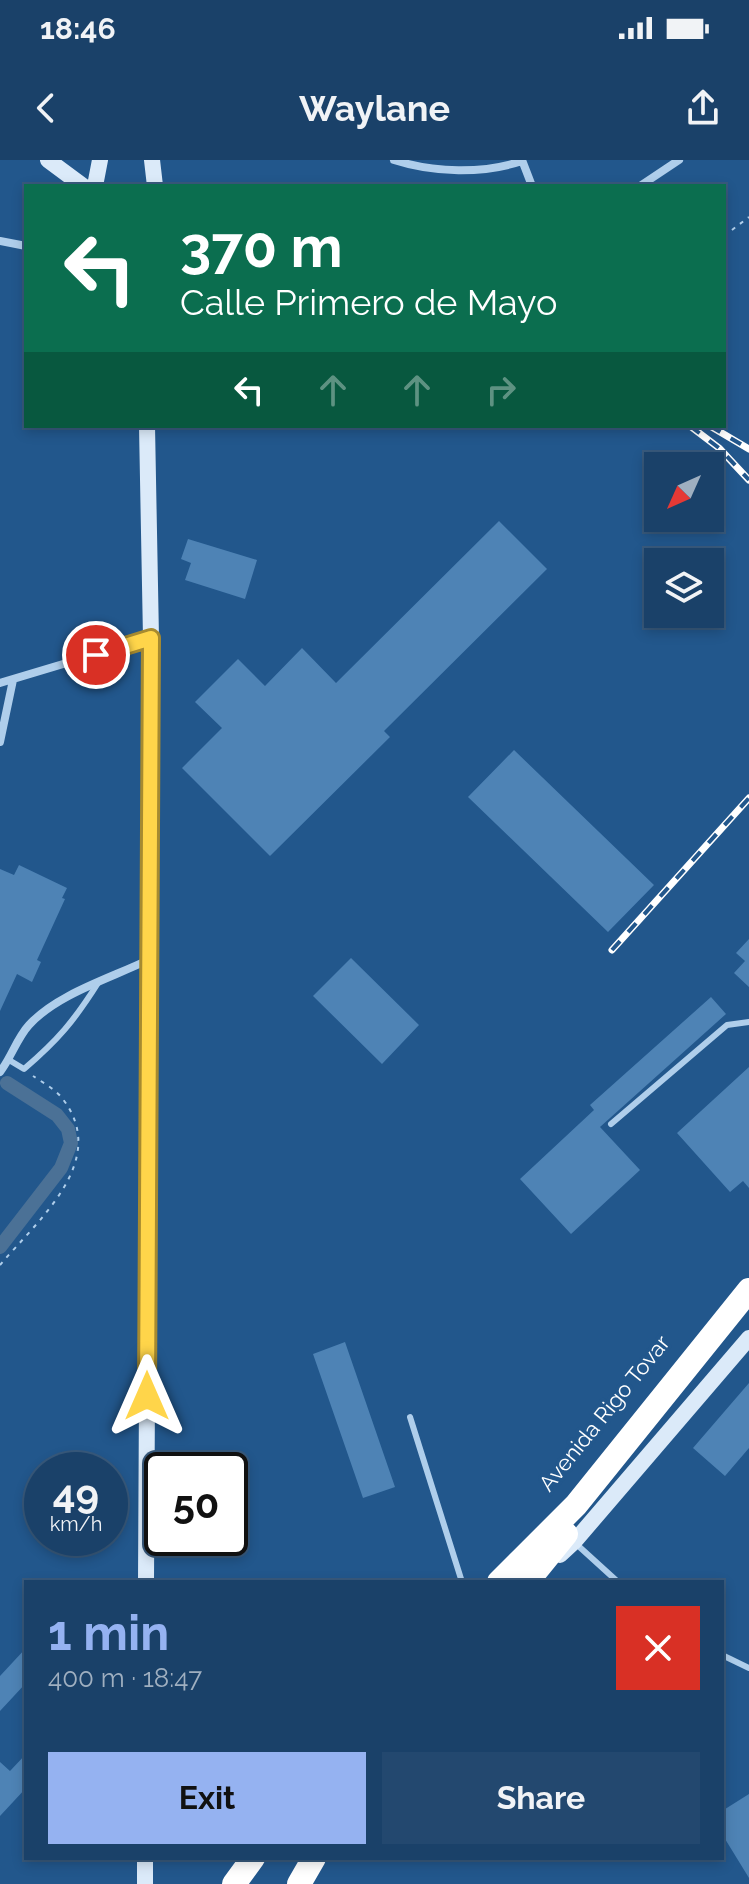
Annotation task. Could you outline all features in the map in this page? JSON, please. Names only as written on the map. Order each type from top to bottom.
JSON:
[{"type":"highway","name":"Avenida Rigo Tovar","points":[[501,1580],[576,1505],[749,1290]]},
{"type":"highway","points":[[529,1580],[749,1312]]},
{"type":"highway","points":[[234,1884],[252,1860]]},
{"type":"highway","points":[[299,1884],[313,1860]]},
{"type":"main road","points":[[48,160],[80,184]]},
{"type":"main road","points":[[95,184],[100,160]]},
{"type":"main road","points":[[152,160],[155,184]]},
{"type":"main road","points":[[146,1580],[151,638],[147,428]]},
{"type":"main road","name":"Avenida Rigo Tovar","points":[[501,1580],[749,1274]]},
{"type":"main road","points":[[536,1580],[574,1542],[749,1338]]},
{"type":"main road","points":[[145,1860],[145,1884]]},
{"type":"street","points":[[394,160],[451,169],[487,170],[522,161],[531,184]]},
{"type":"street","points":[[643,184],[679,160]]},
{"type":"street","points":[[0,241],[24,246]]},
{"type":"street","points":[[0,683],[151,638]]},
{"type":"street","points":[[0,742],[13,680]]},
{"type":"street","points":[[0,1072],[26,1027],[42,1013],[57,1002],[148,960]]},
{"type":"street","points":[[0,1055],[9,1060]]},
{"type":"lane","points":[[9,1060],[24,1069],[75,1021],[98,983]]},
{"type":"lane","points":[[611,1124],[727,1025],[749,1022]]},
{"type":"lane","points":[[410,1417],[461,1580]]},
{"type":"lane","points":[[574,1542],[616,1580]]},
{"type":"lane","points":[[724,1656],[749,1668]]},
{"type":"path","points":[[726,234],[749,217]]},
{"type":"path","points":[[0,1265],[70,1181],[78,1159],[79,1137],[73,1115],[60,1096],[24,1069]]},
{"type":"building","points":[[499,521],[547,569],[384,731],[390,737],[270,856],[182,768],[222,728],[195,702],[238,659],[265,686],[302,648],[336,683]]},
{"type":"building","points":[[188,539],[257,560],[245,599],[185,580],[191,563],[181,559]]},
{"type":"building","points":[[514,750],[654,885],[608,932],[468,797]]},
{"type":"building","points":[[19,865],[67,888],[37,960],[41,962],[32,982],[17,974],[0,1011],[0,869],[14,875]]},
{"type":"building","points":[[749,939],[749,987],[734,973],[745,961],[736,953]]},
{"type":"building","points":[[351,958],[419,1025],[382,1064],[313,996]]},
{"type":"building","points":[[711,997],[726,1014],[600,1127],[640,1170],[571,1234],[520,1179],[594,1110],[590,1105]]},
{"type":"building","points":[[749,1067],[749,1188],[743,1181],[730,1192],[677,1133]]},
{"type":"building","points":[[345,1342],[395,1487],[363,1498],[313,1354]]},
{"type":"building","points":[[749,1383],[749,1448],[725,1476],[693,1448]]},
{"type":"building","points":[[24,1650],[24,1685],[0,1711],[0,1676]]},
{"type":"building","points":[[24,1756],[24,1790],[0,1816],[0,1762],[10,1771]]},
{"type":"building","points":[[749,1794],[749,1878],[724,1837],[724,1810]]},
{"type":"waterway","points":[[0,1247],[61,1168],[71,1143],[68,1129],[57,1115],[7,1083]]},
{"type":"railway","points":[[693,428],[719,448],[749,480]]},
{"type":"railway","points":[[713,428],[749,449]]},
{"type":"railway","points":[[612,950],[749,798]]},
{"type":"route","points":[[96,655],[151,638],[147,1396]]}]
